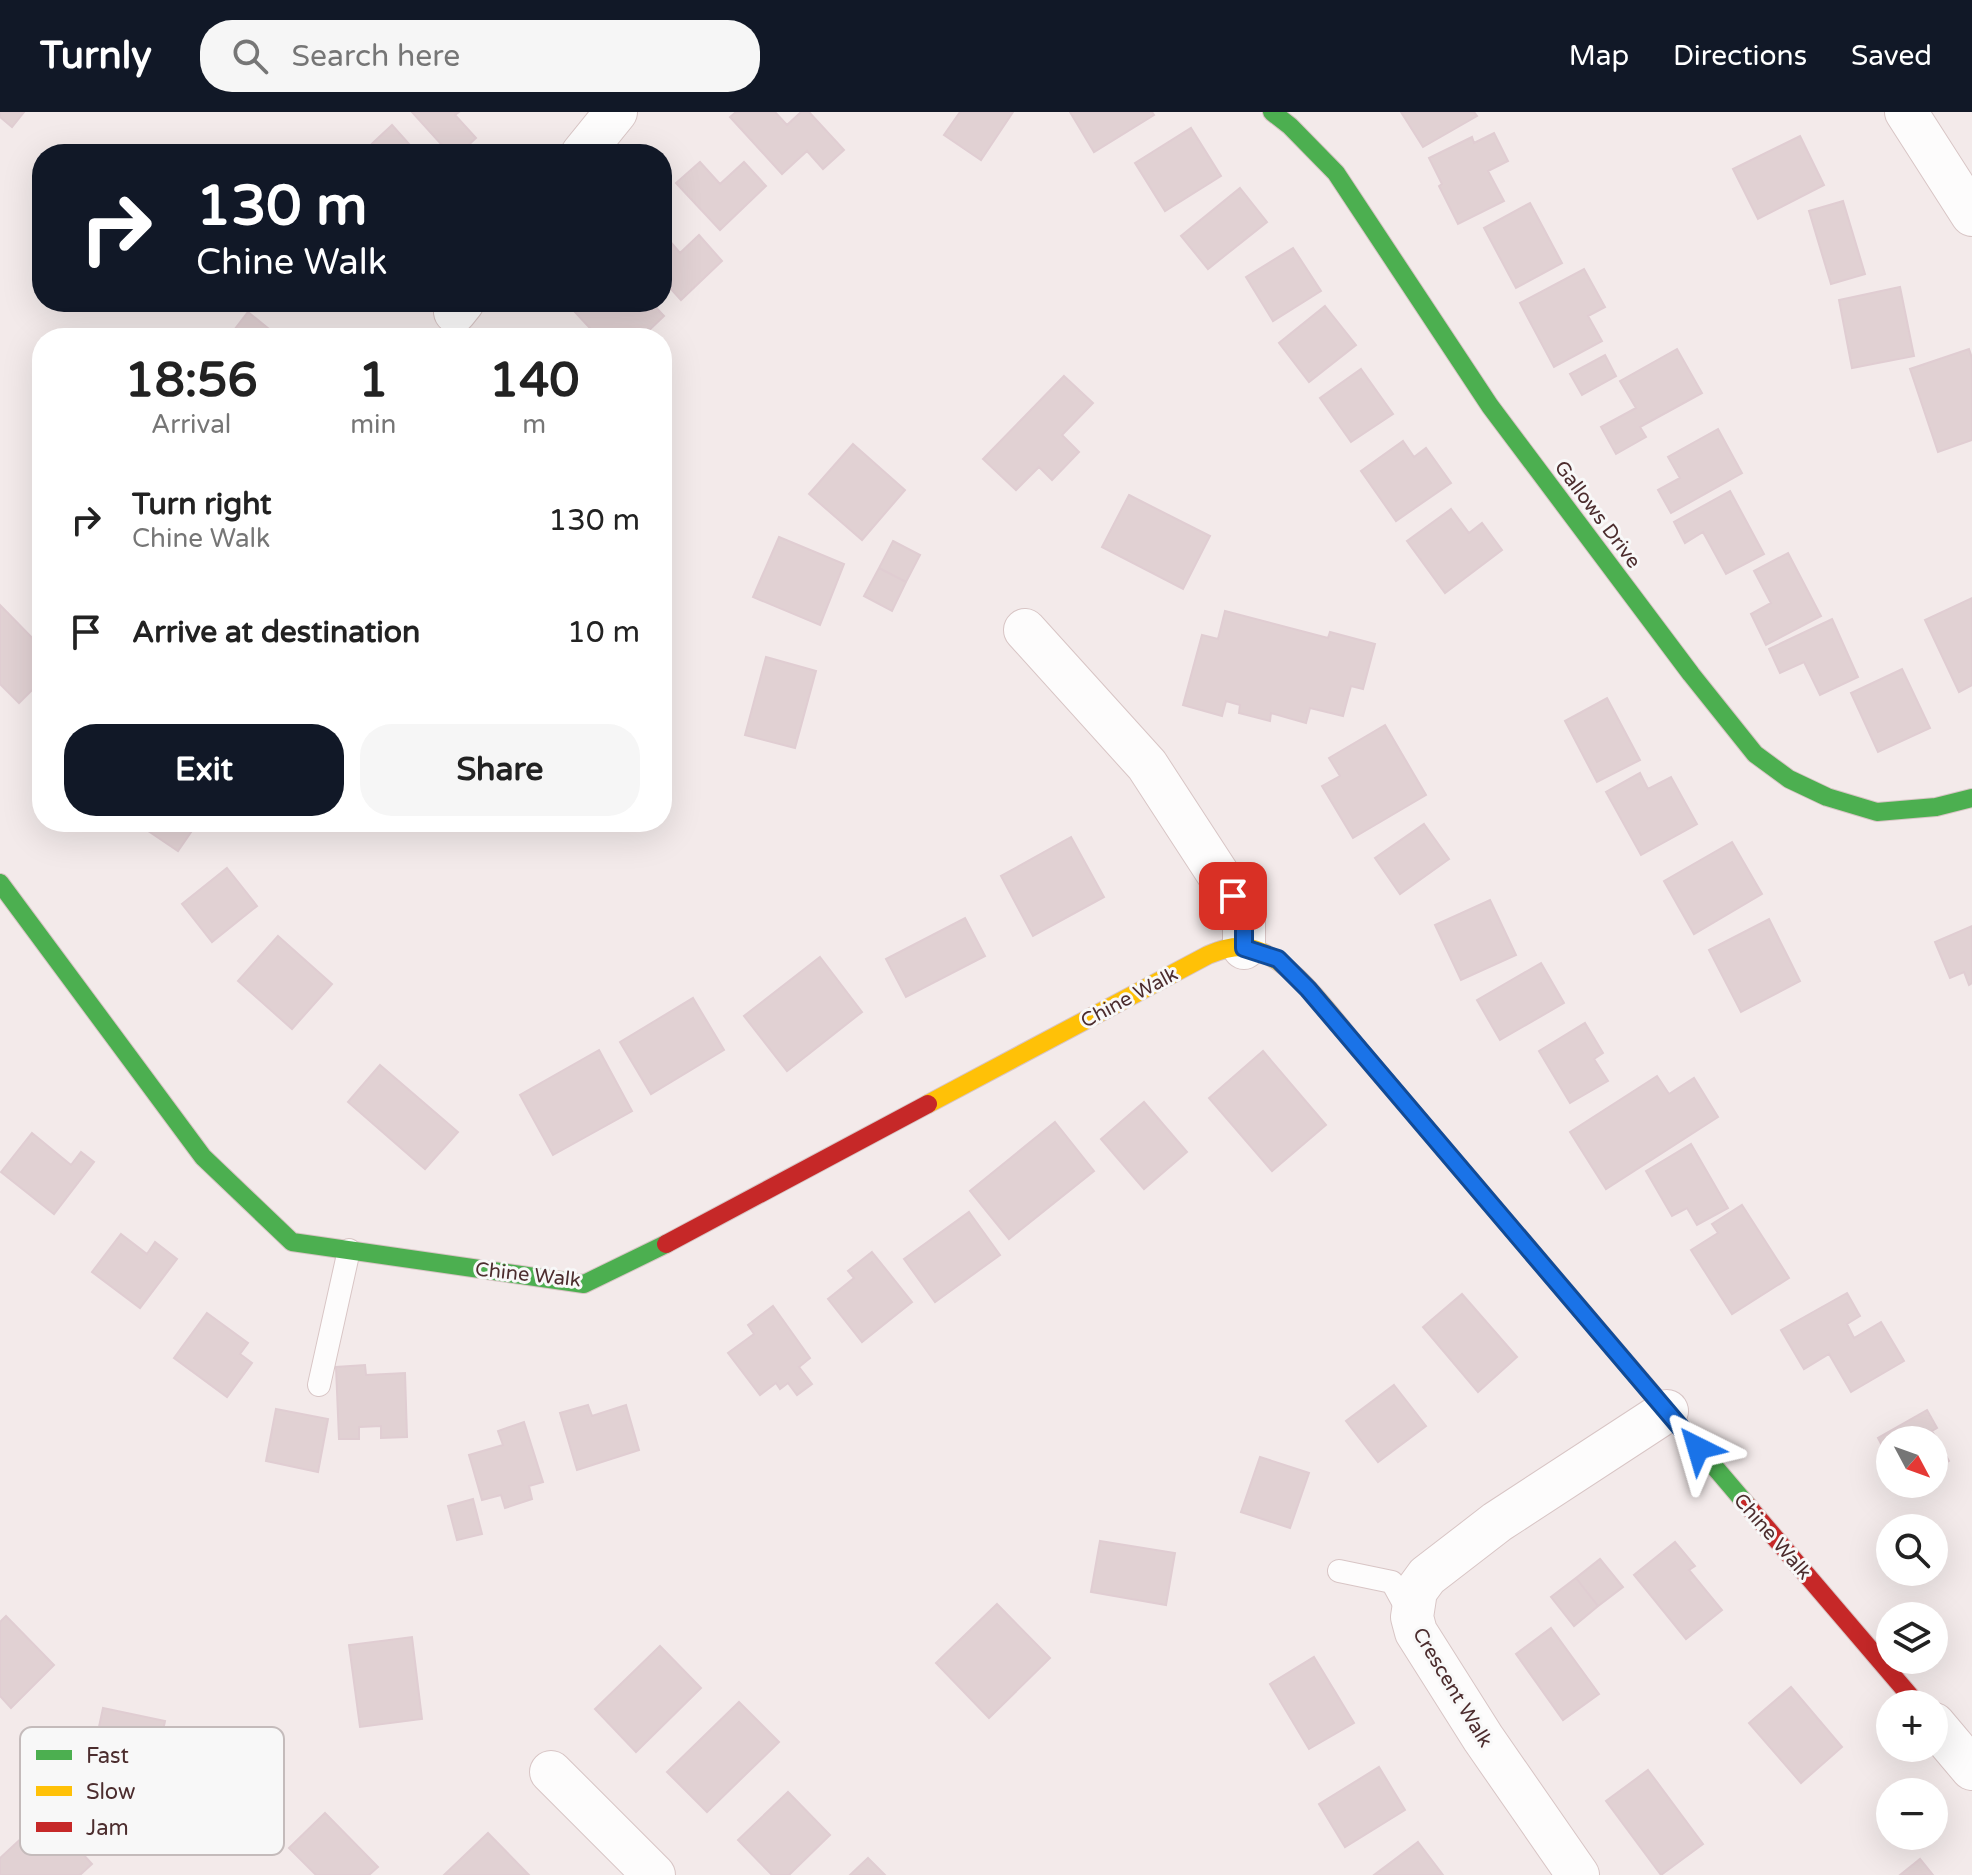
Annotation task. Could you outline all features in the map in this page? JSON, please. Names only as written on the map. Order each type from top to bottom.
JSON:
[{"type":"street","points":[[590,144],[616,112]]},
{"type":"street","name":"Gallows Drive","points":[[1272,112],[1336,173],[1490,406],[1691,674],[1755,754],[1789,779],[1827,797],[1877,812],[1936,807],[1972,798]]},
{"type":"street","points":[[1906,112],[1972,215]]},
{"type":"street","points":[[1025,630],[1147,765],[1244,914],[1244,948]]},
{"type":"street","name":"Chine Walk","points":[[0,883],[203,1157],[292,1242],[584,1284],[636,1260],[1208,955],[1231,947],[1278,959],[1308,989],[1905,1690]]},
{"type":"street","name":"Crescent Walk","points":[[1578,1875],[1483,1738],[1416,1632],[1412,1617],[1416,1591],[1427,1576],[1497,1522],[1667,1411]]},
{"type":"street","points":[[1948,1741],[1972,1769]]},
{"type":"street","points":[[551,1772],[654,1875]]},
{"type":"lane","points":[[319,1385],[349,1250]]},
{"type":"lane","points":[[1339,1571],[1392,1582],[1412,1617]]},
{"type":"building","points":[[0,112],[24,112],[12,127],[0,117]]},
{"type":"building","points":[[412,112],[459,112],[455,115],[476,138],[470,144],[441,144]]},
{"type":"building","points":[[736,112],[775,112],[787,125],[801,112],[809,112],[844,150],[823,169],[807,151],[782,174],[730,117]]},
{"type":"building","points":[[960,112],[1013,112],[981,160],[944,135]]},
{"type":"building","points":[[1070,112],[1152,112],[1154,115],[1094,152]]},
{"type":"building","points":[[1401,112],[1474,112],[1477,116],[1423,147]]},
{"type":"building","points":[[392,125],[409,144],[372,144]]},
{"type":"building","points":[[1191,128],[1221,176],[1165,211],[1135,163]]},
{"type":"building","points":[[1494,133],[1508,161],[1488,171],[1504,201],[1458,224],[1429,158],[1472,137],[1474,143]]},
{"type":"building","points":[[1800,136],[1824,185],[1758,219],[1733,169]]},
{"type":"building","points":[[700,162],[720,184],[744,162],[766,186],[720,230],[676,183]]},
{"type":"building","points":[[1240,188],[1267,222],[1208,269],[1181,236]]},
{"type":"building","points":[[1843,201],[1865,274],[1831,284],[1809,211]]},
{"type":"building","points":[[1530,203],[1562,263],[1516,288],[1484,228]]},
{"type":"building","points":[[699,235],[722,261],[681,300],[672,290],[672,244],[680,253]]},
{"type":"building","points":[[1293,248],[1321,291],[1273,321],[1246,277]]},
{"type":"building","points":[[1584,269],[1605,307],[1588,316],[1602,341],[1554,367],[1520,303]]},
{"type":"building","points":[[1900,287],[1914,356],[1852,368],[1839,300]]},
{"type":"building","points":[[1325,306],[1356,345],[1309,382],[1279,343]]},
{"type":"building","points":[[248,312],[268,328],[236,328]]},
{"type":"building","points":[[575,312],[660,312],[664,316],[651,328],[590,328]]},
{"type":"building","points":[[1677,349],[1702,393],[1640,427],[1646,437],[1616,454],[1601,427],[1636,408],[1620,381]]},
{"type":"building","points":[[1969,349],[1972,358],[1972,440],[1938,452],[1910,369]]},
{"type":"building","points":[[1605,355],[1616,376],[1582,395],[1570,374]]},
{"type":"building","points":[[1361,369],[1393,414],[1351,442],[1320,398]]},
{"type":"building","points":[[1064,376],[1093,403],[1062,435],[1079,452],[1052,480],[1039,467],[1016,490],[983,459]]},
{"type":"building","points":[[1718,429],[1742,473],[1671,513],[1658,490],[1680,478],[1668,457]]},
{"type":"building","points":[[1403,441],[1414,457],[1426,448],[1451,483],[1396,521],[1361,471]]},
{"type":"building","points":[[853,444],[905,490],[862,540],[809,494]]},
{"type":"building","points":[[1730,491],[1764,554],[1726,574],[1703,532],[1685,543],[1674,522]]},
{"type":"building","points":[[1129,495],[1210,536],[1183,589],[1102,547]]},
{"type":"building","points":[[1451,509],[1469,533],[1482,523],[1502,550],[1445,593],[1407,541]]},
{"type":"building","points":[[779,537],[844,564],[820,625],[753,597]]},
{"type":"building","points":[[893,541],[920,555],[906,582],[879,568]]},
{"type":"building","points":[[1788,553],[1821,616],[1766,645],[1751,614],[1771,603],[1754,571]]},
{"type":"building","points":[[879,568],[906,582],[892,611],[864,596]]},
{"type":"building","points":[[1972,598],[1972,685],[1959,692],[1925,620]]},
{"type":"building","points":[[0,605],[32,638],[32,690],[19,703],[0,684]]},
{"type":"building","points":[[1225,611],[1328,638],[1330,632],[1375,644],[1363,689],[1351,686],[1343,716],[1310,708],[1306,723],[1271,713],[1270,721],[1239,713],[1240,705],[1226,701],[1222,716],[1183,705],[1202,635],[1218,639]]},
{"type":"building","points":[[1832,619],[1858,677],[1820,695],[1804,662],[1780,673],[1769,649]]},
{"type":"building","points":[[766,657],[816,671],[795,748],[745,735]]},
{"type":"building","points":[[1902,669],[1930,728],[1878,752],[1851,693]]},
{"type":"building","points":[[1607,698],[1640,760],[1597,782],[1565,721]]},
{"type":"building","points":[[1385,725],[1426,795],[1353,838],[1322,786],[1340,776],[1329,758]]},
{"type":"building","points":[[1640,773],[1648,789],[1671,777],[1697,824],[1641,855],[1606,792]]},
{"type":"building","points":[[1424,824],[1449,859],[1400,894],[1375,858]]},
{"type":"building","points":[[150,832],[191,832],[178,851]]},
{"type":"building","points":[[1071,837],[1104,897],[1033,936],[1001,876]]},
{"type":"building","points":[[1732,842],[1762,894],[1694,934],[1664,881]]},
{"type":"building","points":[[227,868],[257,906],[212,942],[182,904]]},
{"type":"building","points":[[1490,900],[1516,955],[1461,980],[1435,925]]},
{"type":"building","points":[[965,918],[985,956],[906,997],[886,959]]},
{"type":"building","points":[[1769,919],[1800,981],[1741,1012],[1709,950]]},
{"type":"building","points":[[1972,926],[1972,983],[1969,985],[1964,972],[1950,978],[1935,942]]},
{"type":"building","points":[[278,936],[332,984],[292,1029],[238,981]]},
{"type":"building","points":[[820,957],[862,1012],[787,1071],[744,1016]]},
{"type":"building","points":[[1541,963],[1564,1003],[1500,1040],[1477,1000]]},
{"type":"building","points":[[693,998],[724,1050],[651,1094],[620,1042]]},
{"type":"building","points":[[1585,1023],[1603,1053],[1594,1059],[1608,1081],[1570,1103],[1539,1051]]},
{"type":"building","points":[[599,1050],[632,1111],[553,1155],[520,1095]]},
{"type":"building","points":[[1263,1051],[1326,1125],[1272,1171],[1209,1098]]},
{"type":"building","points":[[380,1065],[458,1132],[425,1169],[348,1102]]},
{"type":"building","points":[[1657,1076],[1669,1094],[1694,1078],[1718,1117],[1606,1189],[1570,1132]]},
{"type":"building","points":[[1144,1102],[1187,1152],[1144,1189],[1101,1139]]},
{"type":"building","points":[[1055,1122],[1094,1171],[1009,1239],[970,1191]]},
{"type":"building","points":[[32,1133],[71,1165],[81,1152],[94,1162],[54,1214],[1,1172]]},
{"type":"building","points":[[1691,1144],[1728,1208],[1697,1225],[1687,1208],[1672,1216],[1646,1171]]},
{"type":"building","points":[[1742,1205],[1789,1278],[1732,1314],[1691,1250],[1718,1233],[1712,1224]]},
{"type":"building","points":[[969,1212],[1000,1255],[935,1302],[904,1259]]},
{"type":"building","points":[[121,1234],[147,1254],[155,1242],[177,1259],[140,1308],[92,1272]]},
{"type":"building","points":[[872,1252],[912,1302],[862,1342],[828,1299],[854,1278],[848,1271]]},
{"type":"building","points":[[1847,1293],[1860,1316],[1847,1324],[1854,1338],[1881,1322],[1904,1361],[1851,1392],[1829,1354],[1804,1369],[1781,1330]]},
{"type":"building","points":[[1462,1294],[1517,1357],[1478,1392],[1423,1327]]},
{"type":"building","points":[[773,1306],[810,1358],[799,1367],[812,1384],[797,1395],[788,1383],[780,1389],[776,1383],[760,1395],[728,1353],[754,1334],[748,1325]]},
{"type":"building","points":[[207,1313],[248,1343],[240,1354],[252,1363],[227,1397],[174,1358]]},
{"type":"building","points":[[365,1365],[366,1375],[405,1373],[407,1437],[381,1438],[381,1426],[359,1427],[359,1439],[339,1439],[336,1367]]},
{"type":"building","points":[[1394,1385],[1426,1426],[1378,1462],[1346,1421]]},
{"type":"building","points":[[588,1405],[592,1416],[626,1405],[639,1450],[577,1470],[560,1413]]},
{"type":"building","points":[[276,1409],[328,1419],[318,1472],[266,1461]]},
{"type":"building","points":[[1927,1410],[1936,1426],[1899,1426]]},
{"type":"building","points":[[524,1422],[543,1482],[529,1486],[532,1499],[505,1508],[501,1495],[482,1500],[469,1455],[503,1445],[498,1431]]},
{"type":"building","points":[[1260,1457],[1309,1473],[1290,1528],[1241,1512]]},
{"type":"building","points":[[473,1499],[482,1534],[457,1540],[448,1506]]},
{"type":"building","points":[[1100,1541],[1175,1553],[1166,1605],[1091,1592]]},
{"type":"building","points":[[1675,1542],[1695,1566],[1689,1570],[1722,1610],[1686,1639],[1634,1575]]},
{"type":"building","points":[[1600,1559],[1623,1587],[1598,1606],[1576,1578]]},
{"type":"building","points":[[1576,1578],[1598,1606],[1574,1626],[1551,1597]]},
{"type":"building","points":[[997,1604],[1050,1658],[989,1718],[936,1663]]},
{"type":"building","points":[[6,1616],[54,1665],[11,1708],[0,1696],[0,1622]]},
{"type":"building","points":[[1551,1628],[1599,1694],[1563,1720],[1516,1654]]},
{"type":"building","points":[[412,1637],[422,1719],[360,1727],[349,1645]]},
{"type":"building","points":[[660,1646],[701,1688],[636,1752],[595,1709]]},
{"type":"building","points":[[1314,1657],[1354,1723],[1309,1749],[1270,1684]]},
{"type":"building","points":[[1791,1687],[1842,1747],[1801,1783],[1749,1723]]},
{"type":"building","points":[[739,1702],[779,1742],[707,1812],[667,1772]]},
{"type":"building","points":[[103,1708],[165,1721],[164,1727],[99,1727]]},
{"type":"building","points":[[1379,1767],[1405,1810],[1345,1847],[1319,1804]]},
{"type":"building","points":[[1648,1770],[1703,1844],[1661,1875],[1606,1801]]},
{"type":"building","points":[[788,1792],[830,1835],[789,1875],[772,1875],[738,1840]]},
{"type":"building","points":[[325,1813],[378,1867],[369,1875],[316,1875],[289,1848]]},
{"type":"building","points":[[488,1833],[529,1875],[444,1875]]},
{"type":"building","points":[[20,1840],[20,1855],[84,1855],[92,1864],[80,1875],[0,1875],[0,1858]]},
{"type":"building","points":[[1418,1842],[1443,1875],[1374,1875]]},
{"type":"building","points":[[868,1858],[885,1875],[850,1875]]},
{"type":"building","points":[[1920,1859],[1933,1875],[1900,1875]]},
{"type":"traffic: fast","points":[[1272,112],[1336,173],[1490,406],[1691,674],[1755,754],[1789,779],[1827,797],[1877,812],[1936,807],[1972,798]]},
{"type":"traffic: fast","points":[[0,883],[203,1157],[292,1242],[584,1284],[666,1244]]},
{"type":"traffic: fast","points":[[1358,1048],[1747,1505]]},
{"type":"traffic: slow","points":[[928,1104],[1208,955],[1235,947],[1260,951],[1277,960],[1322,1003],[1358,1048]]},
{"type":"traffic: jam","points":[[666,1244],[928,1104]]},
{"type":"traffic: jam","points":[[1747,1505],[1905,1690]]},
{"type":"route","points":[[1233,896],[1244,914],[1244,948],[1278,959],[1308,989],[1698,1448]]}]
